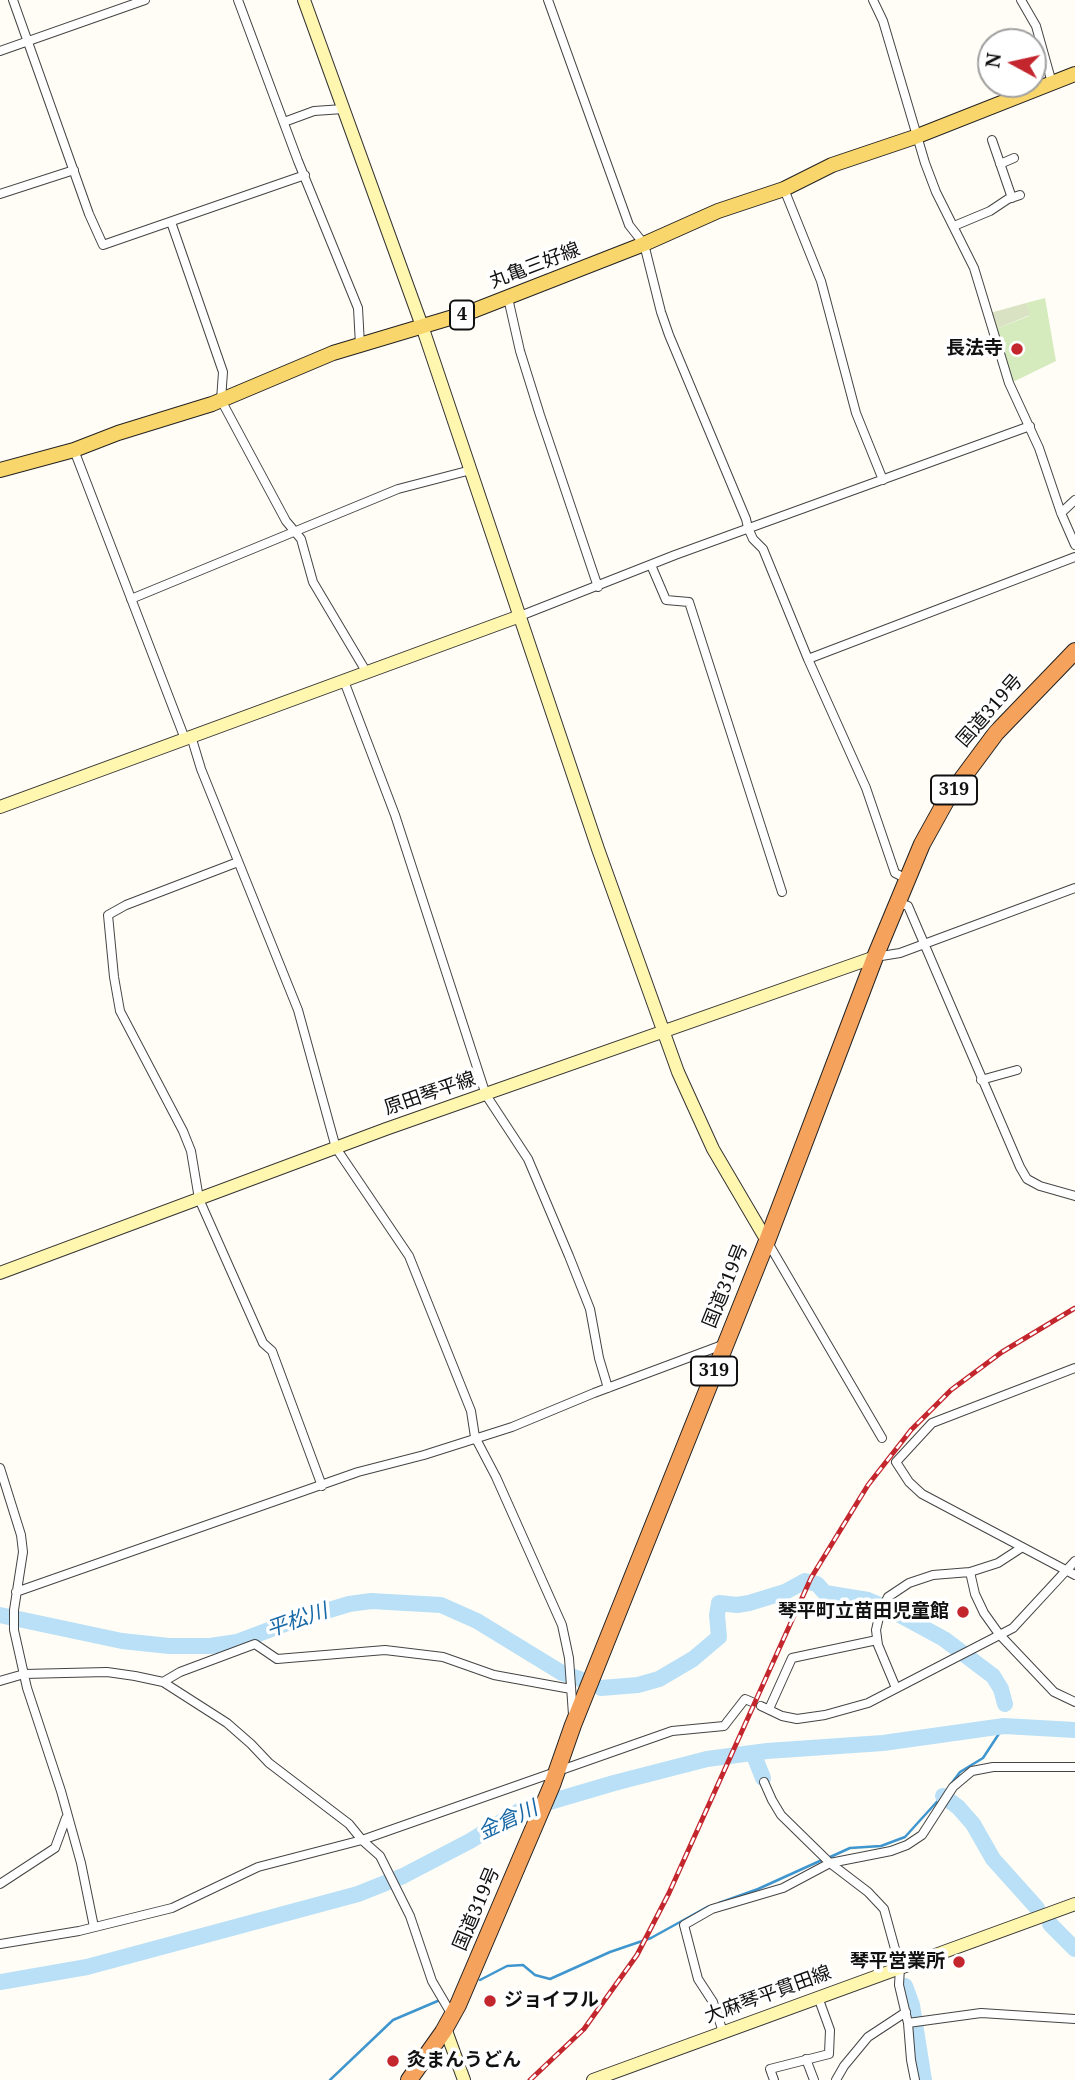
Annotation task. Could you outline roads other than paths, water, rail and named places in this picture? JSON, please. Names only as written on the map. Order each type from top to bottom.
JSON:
[{"type":"highway","name":"国道319号","points":[[409,2080],[449,2022],[517,1870],[767,1241],[906,879],[934,820],[961,779],[996,733],[1075,650]]},
{"type":"main road","name":"丸亀三好線","points":[[0,470],[74,450],[221,400],[333,353],[470,312],[644,244],[718,211],[784,189],[832,165],[1075,74]]},
{"type":"street","points":[[13,0],[103,245],[305,175]]},
{"type":"street","points":[[0,51],[145,0]]},
{"type":"street","points":[[238,0],[358,308],[360,345]]},
{"type":"street","points":[[304,0],[422,326],[598,849],[678,1072],[713,1149],[881,1438]]},
{"type":"street","points":[[548,0],[628,225],[644,244],[661,312],[748,528],[753,540],[763,549],[808,659],[866,788],[895,873],[906,879]]},
{"type":"street","points":[[873,0],[883,21],[915,136],[936,191],[974,268],[1009,383],[1030,426],[1075,545]]},
{"type":"street","points":[[1021,0],[1036,26],[1052,83]]},
{"type":"street","points":[[284,122],[314,111],[343,109]]},
{"type":"street","points":[[954,226],[987,217],[1016,196],[1000,164],[992,140]]},
{"type":"street","points":[[1000,164],[1014,158]]},
{"type":"street","points":[[0,194],[74,170]]},
{"type":"street","points":[[784,189],[821,281],[856,413],[883,480]]},
{"type":"street","points":[[171,222],[223,372],[221,400],[286,521],[301,539],[313,582],[367,673]]},
{"type":"street","points":[[508,298],[520,351],[598,587]]},
{"type":"street","points":[[0,807],[598,587],[748,528],[1030,426]]},
{"type":"street","points":[[74,450],[131,599],[298,1010],[335,1148],[409,1256],[471,1410],[475,1437],[562,1625],[569,1658],[573,1725]]},
{"type":"street","points":[[131,599],[398,489],[471,470]]},
{"type":"street","points":[[1061,513],[1075,500]]},
{"type":"street","points":[[808,659],[1075,557]]},
{"type":"street","points":[[651,565],[666,600],[689,602],[782,892]]},
{"type":"street","points":[[344,681],[395,815],[486,1095],[528,1159],[569,1256],[590,1309],[599,1358],[608,1388]]},
{"type":"street","points":[[238,862],[108,915],[114,977],[120,1011],[183,1132],[191,1151],[199,1199],[263,1343],[272,1351],[322,1486]]},
{"type":"street","points":[[875,957],[900,953],[1075,888]]},
{"type":"street","points":[[897,902],[908,906],[1020,1167],[1027,1178],[1040,1186],[1075,1196]]},
{"type":"street","name":"原田琴平線","points":[[0,1273],[335,1148],[875,957]]},
{"type":"street","points":[[981,1080],[1017,1070]]},
{"type":"street","points":[[16,1592],[358,1472],[424,1455],[512,1427],[725,1343]]},
{"type":"street","points":[[1075,1368],[932,1423],[896,1462],[909,1482],[922,1494],[1075,1575]]},
{"type":"street","points":[[0,1468],[21,1535],[23,1552],[16,1592],[14,1630],[24,1674],[81,1863],[94,1927]]},
{"type":"street","points":[[896,1688],[877,1640],[876,1630],[888,1597],[909,1583],[933,1575],[970,1572],[998,1563],[1021,1548]]},
{"type":"street","points":[[877,1640],[792,1658],[765,1707],[782,1716],[797,1719],[825,1715],[867,1703],[1013,1628],[1075,1561]]},
{"type":"street","points":[[970,1572],[975,1594],[999,1634],[1054,1692],[1075,1702]]},
{"type":"street","points":[[163,1682],[180,1672],[255,1644],[277,1658],[385,1650],[443,1657],[494,1675],[571,1689]]},
{"type":"street","points":[[0,1681],[24,1674],[107,1672],[163,1682],[227,1723],[269,1763],[349,1824],[380,1856],[406,1907],[449,2022],[464,2080]]},
{"type":"street","points":[[0,1944],[94,1927],[172,1908],[258,1867],[362,1840],[555,1777],[673,1731],[724,1726],[745,1699],[751,1702]]},
{"type":"street","points":[[723,2032],[713,2002],[698,1979],[684,1924],[712,1909],[783,1888],[830,1863],[891,1851],[907,1845],[922,1835],[953,1787],[972,1771],[993,1767],[1075,1767]]},
{"type":"street","points":[[764,1782],[782,1815],[830,1863],[868,1892],[884,1909],[900,1967],[899,1985],[908,2023],[915,2080]]},
{"type":"street","points":[[0,1884],[55,1848],[66,1822],[66,1813]]},
{"type":"street","name":"大麻琴平貫田線","points":[[593,2080],[1075,1903]]},
{"type":"street","points":[[774,2080],[770,2069],[829,2054],[830,2031],[818,1997]]},
{"type":"street","points":[[836,2080],[868,2037],[906,2012]]},
{"type":"street","points":[[908,2023],[981,2013],[1075,2019]]},
{"type":"street","points":[[806,2059],[814,2080]]},
{"type":"waterway","name":"平松川","points":[[601,1688],[638,1685],[659,1679],[693,1659],[719,1637],[719,1603],[749,1603],[785,1592],[805,1581],[817,1584],[825,1593],[868,1600],[944,1639],[993,1676],[1001,1689],[1005,1704]]},
{"type":"waterway","name":"平松川","points":[[0,1615],[122,1641],[169,1646],[210,1646],[237,1642],[349,1604],[371,1601],[441,1605],[477,1621],[562,1673],[580,1679]]},
{"type":"waterway","points":[[951,1784],[960,1772],[983,1758],[1004,1726]]},
{"type":"waterway","name":"金倉川","points":[[0,1982],[87,1967],[358,1894],[403,1876],[470,1841],[519,1811],[707,1759],[767,1751],[883,1743],[1004,1726],[1075,1730]]},
{"type":"waterway","points":[[753,1753],[763,1778]]},
{"type":"waterway","points":[[828,1858],[850,1848],[881,1846],[905,1837],[943,1795]]},
{"type":"waterway","points":[[943,1796],[958,1807],[973,1824],[993,1859],[1037,1908]]},
{"type":"waterway","points":[[719,1903],[758,1889],[822,1860]]},
{"type":"waterway","points":[[480,1980],[507,1966],[523,1965],[535,1975],[550,1979],[610,1952],[651,1938],[709,1906]]},
{"type":"waterway","points":[[1050,1924],[1075,1949]]},
{"type":"waterway","points":[[905,1986],[912,2005],[924,2080]]},
{"type":"waterway","points":[[330,2080],[393,2020],[440,2000]]},
{"type":"railway","points":[[530,2080],[584,2029],[637,1955],[669,1893],[811,1578],[868,1485],[911,1430],[951,1390],[1002,1352],[1075,1308]]},
{"type":"place","name":"長法寺","points":[[1017,349]]},
{"type":"place","name":"琴平町立苗田児童館","points":[[963,1612]]},
{"type":"place","name":"琴平営業所","points":[[959,1962]]},
{"type":"place","name":"ジョイフル","points":[[490,2001]]},
{"type":"place","name":"灸まんうどん","points":[[393,2061]]}]
